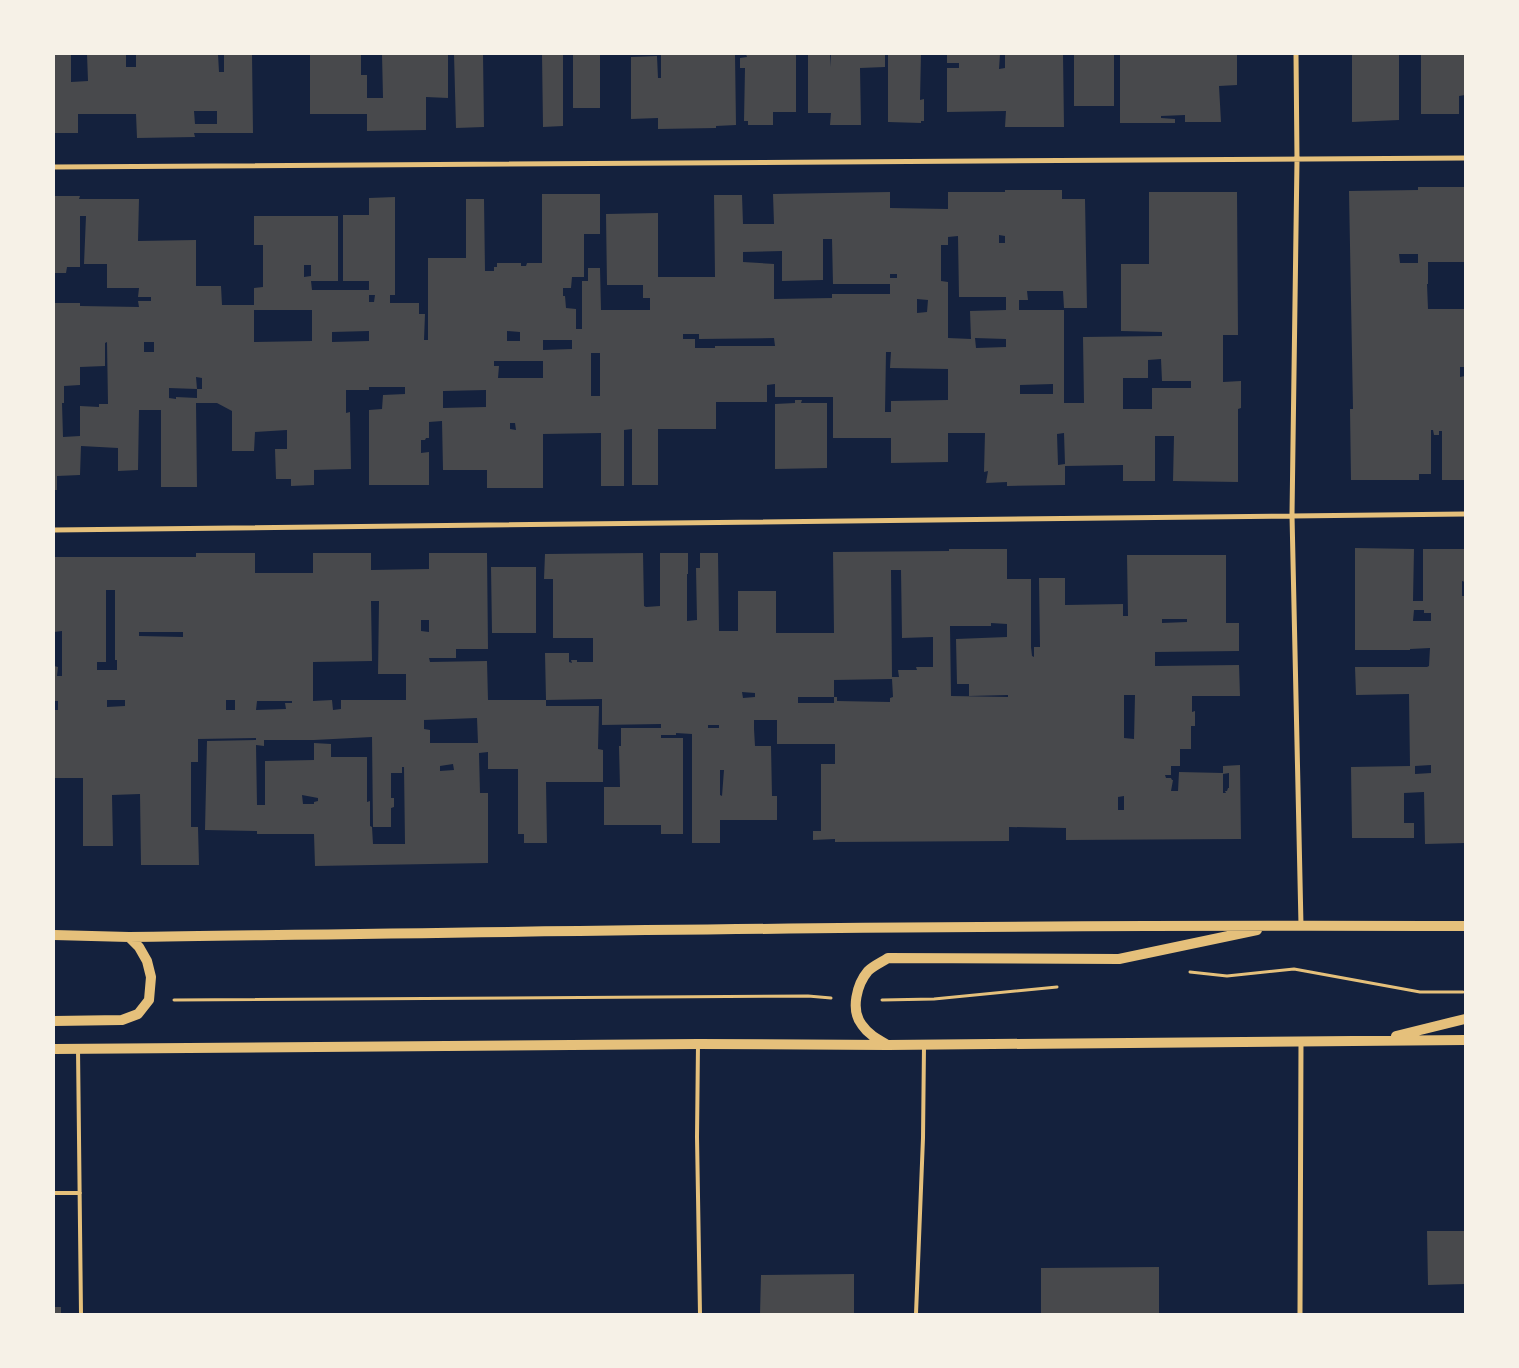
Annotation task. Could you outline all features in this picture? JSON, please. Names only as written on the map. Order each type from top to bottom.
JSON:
[{"type":"main road","points":[[54,935],[129,936],[1301,925],[1465,926]]},
{"type":"main road","points":[[888,1045],[872,1036],[861,1024],[857,1014],[856,1001],[860,984],[869,970],[888,958],[1119,959],[1278,926]]},
{"type":"main road","points":[[54,1021],[122,1020],[138,1014],[149,1000],[151,977],[147,961],[139,947],[129,936]]},
{"type":"main road","points":[[1378,1040],[1465,1019]]},
{"type":"main road","points":[[54,1049],[1465,1040]]},
{"type":"street","points":[[1296,54],[1297,160],[1292,515],[1301,925]]},
{"type":"street","points":[[54,167],[1465,158]]},
{"type":"street","points":[[54,530],[1465,514]]},
{"type":"street","points":[[1300,1314],[1302,1042]]},
{"type":"lane","points":[[698,1044],[697,1137],[700,1314]]},
{"type":"lane","points":[[916,1314],[923,1138],[924,1044]]},
{"type":"lane","points":[[78,1049],[81,1314]]},
{"type":"lane","points":[[54,1193],[80,1193]]},
{"type":"path","points":[[1185,971],[1227,976],[1294,969],[1420,992],[1465,992]]},
{"type":"path","points":[[149,1000],[808,996],[856,1001],[934,999],[1060,986]]},
{"type":"building","points":[[54,54],[71,54],[71,82],[88,81],[87,54],[126,54],[126,67],[136,67],[136,54],[218,54],[219,72],[224,72],[224,54],[252,54],[253,133],[194,133],[195,137],[137,138],[136,114],[78,114],[78,133],[54,133]],"holes":[[[194,111],[217,111],[217,124],[195,124]]]},
{"type":"building","points":[[310,54],[361,54],[361,75],[367,75],[367,98],[383,98],[382,54],[448,54],[448,98],[426,97],[426,130],[367,131],[367,114],[310,114]]},
{"type":"building","points":[[454,54],[483,54],[484,127],[456,128]]},
{"type":"building","points":[[542,54],[563,54],[563,126],[543,127]]},
{"type":"building","points":[[573,54],[600,54],[600,108],[573,108]]},
{"type":"building","points":[[661,54],[735,54],[736,125],[716,126],[716,128],[658,129],[658,118],[631,119],[631,57],[657,56],[658,78],[661,78]]},
{"type":"building","points":[[746,54],[796,54],[796,112],[773,112],[773,125],[748,125],[748,121],[744,121],[745,68],[740,68],[740,58],[747,57]]},
{"type":"building","points":[[808,54],[830,54],[830,67],[831,54],[885,54],[885,67],[860,68],[861,125],[830,125],[831,113],[808,113]]},
{"type":"building","points":[[888,54],[921,54],[920,100],[924,99],[924,121],[921,121],[921,123],[888,122]]},
{"type":"building","points":[[947,54],[1000,54],[999,69],[1005,68],[1005,54],[1063,54],[1064,127],[1005,127],[1006,111],[947,112],[947,68],[959,68],[959,63],[947,63]]},
{"type":"building","points":[[1074,54],[1114,54],[1114,106],[1074,106]]},
{"type":"building","points":[[1120,54],[1237,54],[1237,85],[1219,86],[1221,122],[1185,122],[1185,115],[1161,116],[1161,118],[1175,119],[1175,123],[1120,123]]},
{"type":"building","points":[[1352,54],[1399,54],[1399,120],[1352,122]]},
{"type":"building","points":[[1421,54],[1465,54],[1465,95],[1459,96],[1459,114],[1421,114]]},
{"type":"building","points":[[1418,187],[1465,187],[1465,262],[1428,262],[1427,284],[1428,309],[1465,309],[1465,367],[1460,367],[1460,377],[1465,376],[1465,480],[1442,480],[1442,431],[1439,431],[1439,435],[1434,435],[1433,430],[1431,430],[1431,474],[1419,474],[1419,480],[1351,480],[1350,409],[1353,409],[1349,191],[1418,190]],"holes":[[[1399,254],[1418,254],[1418,263],[1400,263]]]},
{"type":"building","points":[[1005,190],[1062,190],[1062,199],[1085,199],[1087,308],[1064,308],[1063,291],[1027,291],[1028,300],[1019,300],[1019,310],[1064,310],[1064,403],[1084,403],[1083,337],[1162,336],[1162,332],[1121,331],[1121,264],[1149,264],[1149,192],[1237,192],[1238,335],[1223,335],[1223,382],[1241,381],[1241,408],[1238,409],[1238,482],[1173,481],[1174,436],[1155,436],[1155,481],[1123,481],[1123,465],[1065,466],[1065,485],[1007,486],[1007,482],[986,483],[988,471],[984,472],[985,433],[948,433],[948,462],[891,463],[891,438],[833,438],[833,397],[775,397],[775,384],[767,385],[767,402],[716,402],[716,429],[658,429],[658,485],[632,485],[632,429],[624,430],[624,486],[601,486],[601,433],[543,434],[543,488],[487,488],[487,470],[443,470],[442,421],[429,422],[429,438],[421,440],[421,453],[429,452],[429,485],[369,485],[369,410],[382,409],[383,395],[405,394],[405,387],[369,387],[369,390],[346,390],[346,413],[350,412],[351,469],[314,470],[314,485],[291,486],[291,479],[276,479],[275,449],[287,449],[287,430],[255,432],[254,451],[232,451],[232,411],[217,403],[196,403],[197,487],[161,487],[161,410],[139,410],[138,470],[118,471],[118,448],[81,446],[80,475],[57,476],[57,490],[54,490],[54,303],[80,303],[80,306],[139,307],[138,301],[151,301],[151,297],[138,297],[139,288],[107,288],[107,264],[84,264],[86,216],[80,216],[80,267],[67,267],[66,273],[54,273],[54,196],[80,196],[79,199],[139,199],[138,241],[196,240],[196,286],[221,286],[222,305],[254,305],[254,288],[263,287],[263,245],[254,245],[254,216],[338,216],[338,281],[311,281],[312,290],[369,290],[369,281],[343,281],[343,215],[369,215],[369,198],[395,197],[395,295],[390,295],[390,303],[419,303],[419,314],[425,314],[424,340],[428,340],[428,258],[466,258],[466,199],[484,199],[485,271],[494,271],[497,263],[521,263],[521,266],[526,266],[527,263],[542,263],[542,194],[600,194],[600,234],[584,234],[584,277],[572,277],[571,288],[563,288],[566,308],[576,309],[576,329],[582,329],[582,281],[588,281],[588,268],[600,268],[601,310],[650,310],[650,298],[643,298],[643,285],[607,285],[606,214],[658,213],[658,277],[715,277],[714,195],[742,195],[743,224],[774,224],[773,194],[890,192],[890,208],[948,209],[948,192],[1005,192]],"holes":[[[999,235],[1005,236],[1005,243],[999,243]],[[958,236],[959,297],[1006,297],[1006,310],[970,311],[971,339],[948,338],[948,282],[941,281],[941,245],[948,245],[948,237]],[[823,239],[832,239],[833,284],[890,284],[890,294],[832,294],[832,298],[774,299],[774,264],[743,262],[743,252],[782,251],[782,281],[823,280]],[[304,265],[311,265],[311,276],[304,277]],[[890,274],[897,274],[897,278],[890,278]],[[369,295],[375,295],[374,302],[369,302]],[[917,299],[928,300],[927,312],[917,313]],[[254,310],[312,310],[312,341],[254,342]],[[369,331],[369,341],[332,342],[332,332]],[[507,331],[520,332],[520,341],[507,341]],[[683,334],[699,334],[699,339],[774,338],[775,346],[695,348],[695,339],[683,339]],[[975,338],[1006,339],[1006,347],[976,348]],[[543,340],[572,340],[572,349],[543,350]],[[107,342],[108,404],[99,404],[99,407],[80,406],[80,436],[63,437],[62,403],[64,403],[64,386],[80,385],[80,367],[105,366],[105,343]],[[144,342],[154,342],[154,352],[144,352]],[[886,352],[891,352],[890,368],[948,369],[948,400],[891,401],[891,412],[885,412]],[[591,353],[600,353],[600,396],[591,396]],[[1161,359],[1162,381],[1191,381],[1191,388],[1152,388],[1152,409],[1123,409],[1123,378],[1148,378],[1148,360]],[[494,361],[543,361],[543,378],[498,378],[499,366],[494,366]],[[196,377],[202,378],[202,389],[197,389]],[[1053,384],[1053,394],[1020,394],[1020,385]],[[169,388],[197,389],[197,398],[169,398]],[[486,390],[486,407],[443,408],[443,391]],[[510,423],[515,423],[516,430],[510,429]],[[1064,433],[1065,464],[1058,465],[1057,434]]]},
{"type":"building","points":[[795,400],[802,400],[801,403],[827,403],[827,468],[775,469],[775,404],[795,403]]},
{"type":"building","points":[[1355,548],[1414,549],[1413,601],[1423,601],[1423,549],[1465,549],[1465,582],[1462,581],[1462,596],[1465,596],[1465,843],[1425,844],[1424,792],[1404,793],[1404,823],[1414,823],[1414,838],[1352,838],[1351,767],[1410,766],[1409,694],[1356,695],[1355,667],[1427,667],[1429,666],[1430,648],[1355,650]],"holes":[[[1414,610],[1424,610],[1424,613],[1431,613],[1431,621],[1413,621]],[[1431,765],[1431,773],[1415,774],[1415,766]]]},
{"type":"building","points":[[1007,549],[1007,579],[1031,579],[1031,647],[1032,656],[1034,657],[1034,647],[1040,647],[1039,578],[1065,578],[1065,605],[1123,604],[1123,616],[1128,616],[1127,555],[1226,555],[1226,623],[1239,623],[1239,651],[1155,652],[1155,666],[1239,665],[1240,696],[1192,696],[1192,712],[1195,711],[1195,726],[1191,726],[1191,749],[1180,749],[1180,766],[1171,766],[1171,775],[1165,775],[1166,778],[1173,780],[1171,791],[1178,791],[1179,772],[1223,773],[1223,766],[1240,765],[1241,839],[1066,840],[1066,828],[1009,827],[1009,841],[835,842],[835,839],[813,840],[813,831],[821,831],[821,764],[835,764],[835,744],[777,744],[777,720],[754,720],[754,729],[755,746],[771,746],[772,796],[777,796],[777,820],[720,820],[720,843],[692,843],[692,734],[676,733],[676,735],[661,735],[661,738],[683,738],[683,834],[661,834],[661,825],[604,825],[604,787],[620,787],[619,746],[621,746],[621,728],[661,728],[661,724],[602,725],[602,699],[546,700],[545,653],[569,653],[569,662],[572,663],[571,660],[593,662],[593,638],[553,638],[553,579],[544,579],[545,554],[643,553],[644,606],[646,607],[660,606],[660,553],[688,553],[687,621],[697,620],[696,568],[700,568],[700,553],[718,553],[719,631],[738,631],[738,591],[776,591],[776,633],[834,633],[833,552]],"holes":[[[891,570],[901,570],[902,638],[933,637],[933,667],[916,667],[917,670],[898,670],[899,677],[892,677]],[[1162,619],[1187,619],[1187,622],[1162,623]],[[991,623],[1007,624],[1007,637],[956,639],[957,684],[969,684],[969,696],[1008,695],[1008,697],[951,696],[950,626],[991,626]],[[892,679],[893,697],[890,698],[890,702],[837,701],[837,697],[834,697],[834,680]],[[742,692],[755,693],[755,697],[743,698]],[[1124,695],[1135,695],[1134,739],[1124,738]],[[798,697],[834,697],[834,703],[798,703]],[[708,725],[719,725],[719,728],[708,728]],[[720,770],[724,770],[722,796],[720,795]],[[1229,773],[1229,788],[1225,791],[1226,793],[1223,793],[1223,774]],[[1124,796],[1124,810],[1118,810],[1118,797]]]},
{"type":"building","points":[[196,553],[255,553],[255,573],[313,573],[313,553],[371,553],[371,570],[429,569],[429,553],[487,553],[488,649],[456,649],[456,658],[429,658],[430,662],[487,661],[488,700],[546,700],[546,706],[599,706],[598,749],[603,750],[603,782],[546,782],[547,843],[524,843],[524,834],[518,834],[518,769],[488,769],[488,752],[479,753],[480,793],[488,793],[488,863],[315,866],[314,834],[257,834],[257,831],[205,830],[207,741],[256,740],[256,738],[198,739],[198,762],[191,762],[191,827],[198,827],[199,865],[141,865],[140,794],[112,795],[113,846],[83,846],[83,778],[54,778],[54,710],[58,710],[58,701],[54,701],[54,666],[58,667],[57,676],[62,676],[62,631],[54,632],[54,557],[196,557]],"holes":[[[106,590],[115,590],[115,660],[117,660],[117,670],[97,670],[97,662],[106,662]],[[371,601],[379,601],[378,674],[406,674],[406,700],[341,700],[341,709],[333,710],[332,700],[313,701],[313,662],[372,661]],[[421,620],[429,620],[429,632],[421,631]],[[139,632],[183,632],[183,637],[139,636]],[[107,700],[125,700],[125,706],[107,707]],[[226,700],[235,700],[235,710],[226,710]],[[257,701],[292,701],[292,703],[285,703],[286,709],[256,710]],[[477,718],[478,743],[430,743],[430,730],[424,729],[424,720]],[[372,737],[373,827],[391,827],[391,808],[394,807],[394,798],[391,798],[391,773],[402,773],[402,767],[404,767],[405,844],[373,844],[372,827],[370,826],[370,801],[367,802],[367,757],[331,757],[331,744],[314,743],[314,760],[265,761],[265,805],[257,805],[256,745],[264,746],[264,740]],[[453,764],[454,770],[440,771],[440,766]],[[302,795],[318,798],[318,801],[314,802],[314,804],[303,804]]]},
{"type":"building","points":[[491,567],[536,567],[536,633],[492,633]]},
{"type":"building","points":[[1427,1231],[1465,1231],[1465,1284],[1428,1285]]},
{"type":"building","points":[[1159,1267],[1159,1314],[1041,1314],[1041,1268]]},
{"type":"building","points":[[854,1274],[854,1314],[760,1314],[761,1275]]},
{"type":"building","points":[[54,1307],[61,1307],[61,1314],[54,1314]]}]
